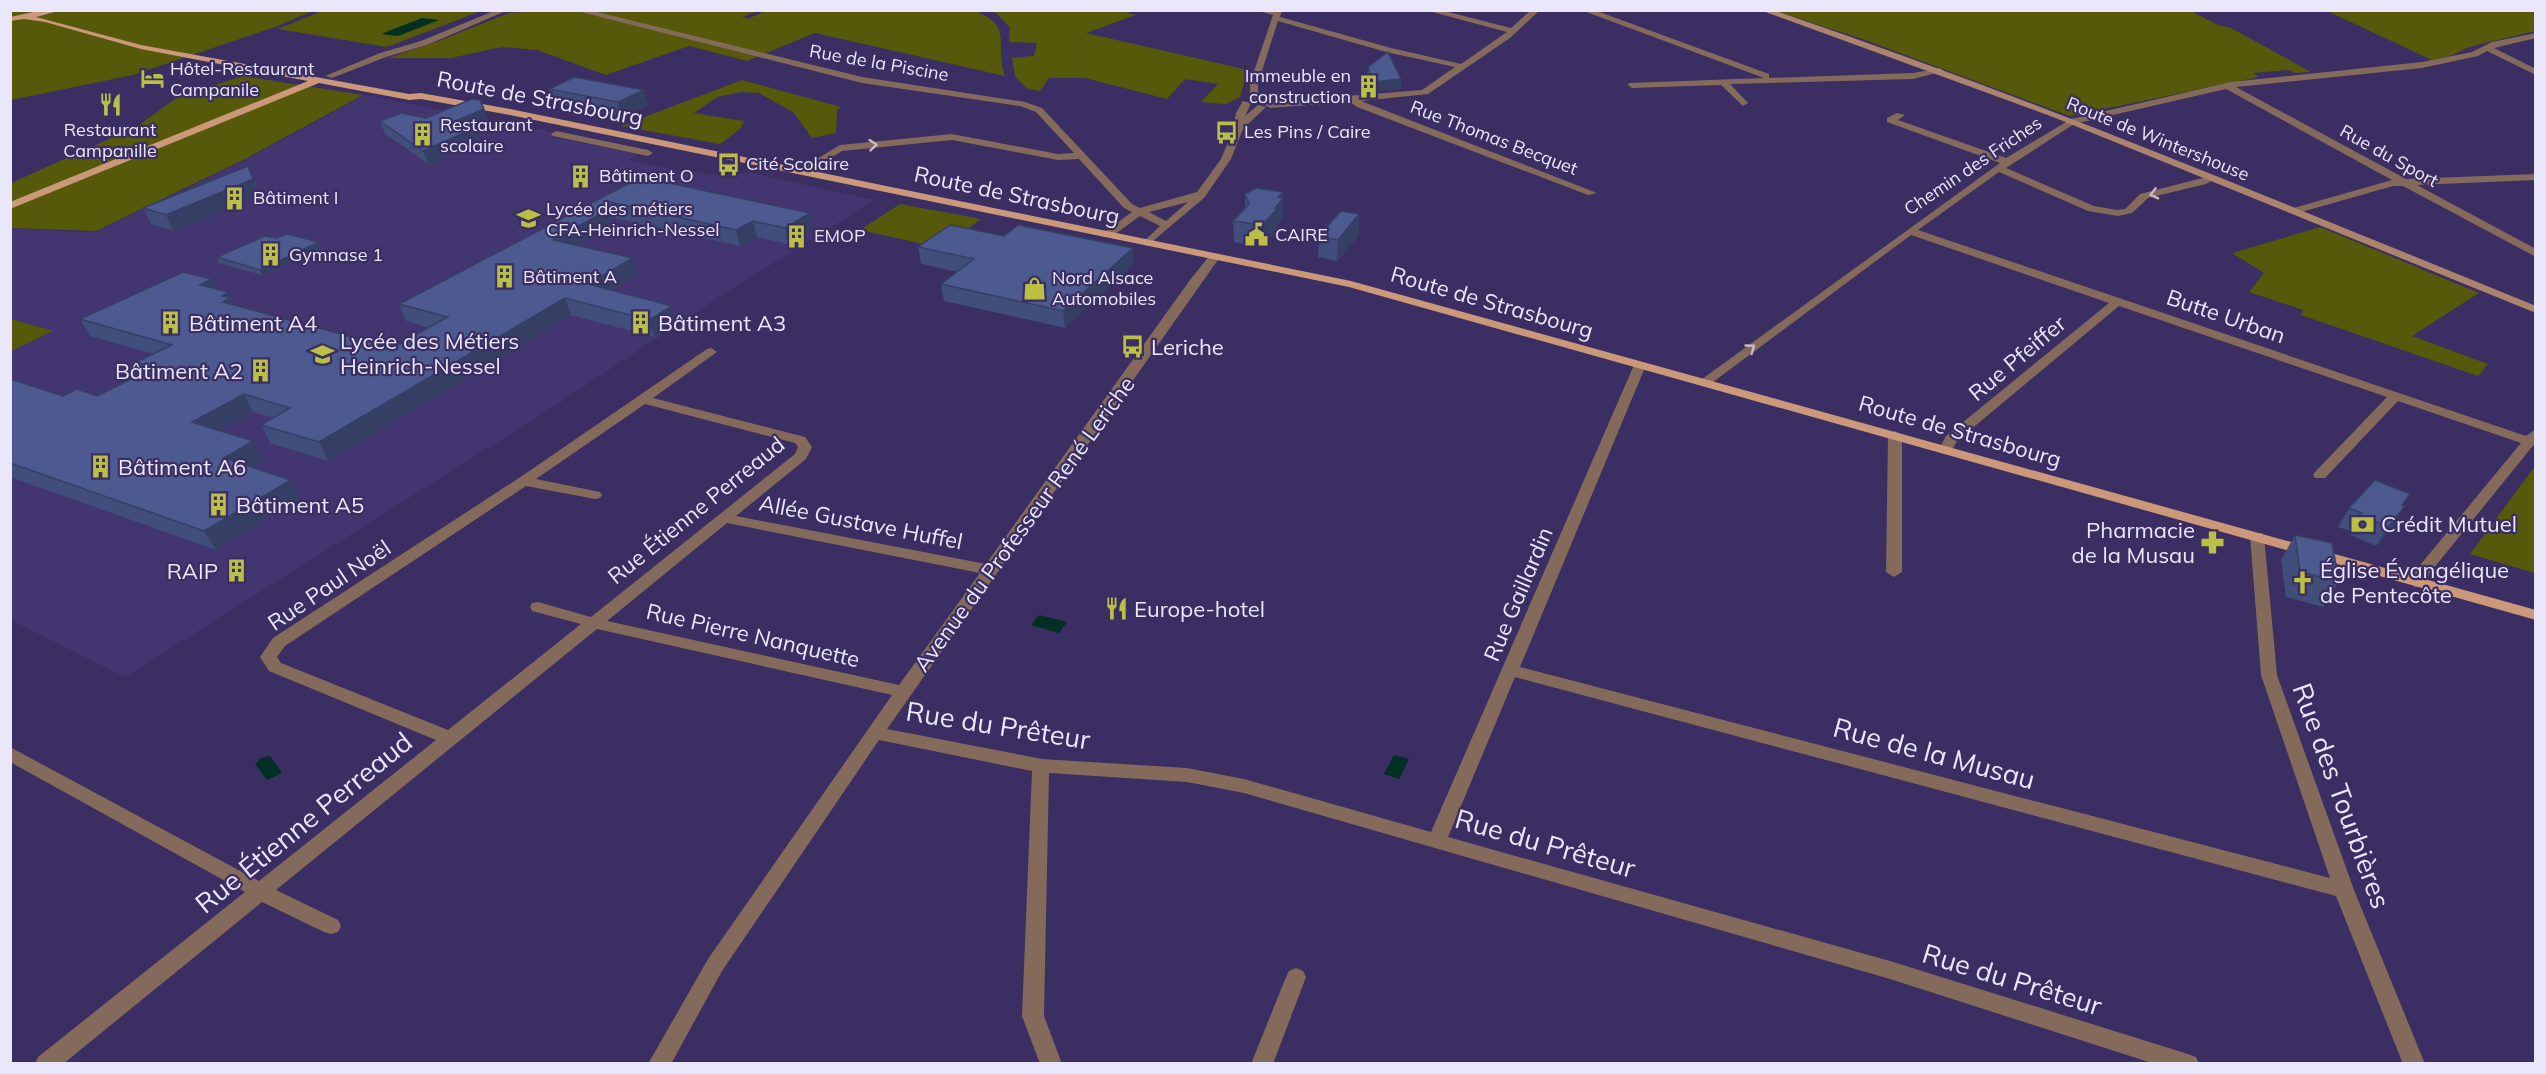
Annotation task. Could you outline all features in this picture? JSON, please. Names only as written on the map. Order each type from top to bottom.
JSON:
[{"type":"main road","points":[[10,19],[27,18],[60,10]]},
{"type":"main road","name":"Route de Strasbourg","points":[[60,10],[62,16],[91,27],[196,54]]},
{"type":"main road","name":"Route de Strasbourg","points":[[27,18],[46,20],[80,31],[324,78],[409,97],[421,96],[1351,284],[2535,615]]},
{"type":"main road","points":[[10,206],[256,103],[324,78]]},
{"type":"street","points":[[324,78],[383,55],[424,43],[504,10]]},
{"type":"street","name":"Rue de la Piscine","points":[[577,10],[862,80],[1022,104],[1039,110],[1128,206],[1167,225]]},
{"type":"street","points":[[1260,10],[1389,50],[1460,66]]},
{"type":"street","points":[[1429,10],[1513,31]]},
{"type":"street","points":[[1249,101],[1352,99],[1408,96],[1425,92],[1513,31],[1536,10]]},
{"type":"street","points":[[1585,10],[1776,80]]},
{"type":"street","name":"Route de Wintershouse","points":[[1764,10],[1940,71],[2210,177],[2535,310]]},
{"type":"street","points":[[1147,243],[1200,196],[1224,162],[1238,129],[1240,114],[1249,101],[1277,14]]},
{"type":"street","name":"Chemin des Friches","points":[[1704,382],[2003,165],[2071,122],[2227,86],[2278,79],[2406,68],[2475,54],[2495,44],[2535,35]]},
{"type":"street","points":[[2485,48],[2535,73]]},
{"type":"street","points":[[1736,66],[1749,80]]},
{"type":"street","points":[[1632,85],[1913,76],[1940,71]]},
{"type":"street","points":[[1722,81],[1743,103]]},
{"type":"street","points":[[1254,84],[1257,93],[1266,102]]},
{"type":"street","name":"Rue du Sport","points":[[2227,86],[2535,254]]},
{"type":"street","name":"Rue Thomas Becquet","points":[[1364,98],[1384,114]]},
{"type":"street","name":"Rue Thomas Becquet","points":[[1352,99],[1360,105],[1592,193]]},
{"type":"street","points":[[1238,129],[1266,102]]},
{"type":"street","points":[[1900,115],[1890,120],[2003,165],[2092,209],[2118,213],[2128,211],[2144,196],[2202,182],[2210,177]]},
{"type":"street","points":[[556,134],[648,153]]},
{"type":"street","points":[[800,172],[840,148],[952,137],[1058,157],[1080,156]]},
{"type":"street","points":[[2294,212],[2392,183],[2530,177],[2535,183]]},
{"type":"street","points":[[1107,235],[1117,224],[1138,211],[1200,196]]},
{"type":"street","name":"Butte Urban","points":[[1910,231],[2395,396],[2532,437]]},
{"type":"street","name":"Avenue du Professeur René Leriche","points":[[659,1064],[715,965],[875,733],[1214,257]]},
{"type":"street","name":"Rue Pfeiffer","points":[[1946,449],[1951,439],[2118,301]]},
{"type":"street","name":"Rue Paul Noël","points":[[450,738],[275,667],[268,657],[279,642],[524,481],[711,352]]},
{"type":"street","name":"Rue Gaillardin","points":[[1437,841],[1640,365]]},
{"type":"street","points":[[2320,475],[2395,396]]},
{"type":"street","name":"Rue Étienne Perreaud","points":[[46,1064],[801,456],[805,447],[800,440],[644,399]]},
{"type":"street","points":[[1894,572],[1895,435]]},
{"type":"street","points":[[2420,583],[2421,573],[2532,437]]},
{"type":"street","points":[[524,481],[595,495]]},
{"type":"street","name":"Allée Gustave Huffel","points":[[723,518],[991,570]]},
{"type":"street","name":"Rue des Tourbières","points":[[2257,536],[2269,675],[2344,890],[2414,1064]]},
{"type":"street","points":[[537,607],[593,623]]},
{"type":"street","name":"Rue Pierre Nanquette","points":[[593,623],[904,692]]},
{"type":"street","name":"Rue de la Musau","points":[[1510,670],[2344,890]]},
{"type":"street","name":"Rue du Prêteur","points":[[875,733],[1041,766],[1187,775],[1244,786],[1890,970],[2188,1064]]},
{"type":"street","points":[[10,753],[261,891],[331,926]]},
{"type":"street","points":[[1041,766],[1033,1016],[1051,1064]]},
{"type":"street","points":[[1263,1064],[1296,977]]},
{"type":"shaded area","points":[[768,10],[972,10],[994,22],[998,29],[1005,76],[815,33],[747,61],[689,46],[606,75],[537,50],[501,47],[451,58],[389,58],[509,13],[758,11],[742,17],[773,24],[749,18]]},
{"type":"shaded area","points":[[11,11],[313,11],[275,27],[133,75],[11,100]]},
{"type":"shaded area","points":[[322,11],[481,11],[387,47],[278,29]]},
{"type":"shaded area","points":[[984,11],[1122,11],[1136,15],[1086,33],[1248,70],[1240,97],[1226,104],[1201,102],[1218,84],[1185,79],[1167,99],[1085,78],[1049,78],[1040,91],[1027,89],[1015,76],[1012,58],[1034,56],[1037,43],[1009,42],[1010,28],[996,13]]},
{"type":"shaded area","points":[[1776,11],[2191,11],[2218,25],[2231,28],[2311,72],[2295,73],[2289,70],[2253,73],[2259,77],[2070,116],[1865,40]]},
{"type":"shaded area","points":[[2327,11],[2535,11],[2535,31],[2469,47],[2450,56],[2432,60]]},
{"type":"shaded area","points":[[422,18],[439,20],[398,36],[381,34]]},
{"type":"shaded area","points":[[243,76],[363,95],[245,159],[96,231],[11,228],[11,183],[138,126],[176,98]]},
{"type":"shaded area","points":[[742,80],[841,107],[837,110],[836,133],[812,138],[794,113],[759,93],[741,92],[717,97],[694,113],[744,121],[740,129],[720,144],[621,126]]},
{"type":"shaded area","name":"Lycée des Métiers Heinrich-Nessel","points":[[365,95],[543,130],[556,134],[553,137],[638,154],[628,160],[679,171],[682,169],[712,175],[751,173],[875,200],[716,299],[550,409],[125,677],[11,620],[10,229],[96,232],[247,159]]},
{"type":"shaded area","points":[[900,204],[981,219],[941,248],[860,230]]},
{"type":"shaded area","points":[[2320,227],[2479,293],[2412,336],[2488,364],[2478,376],[2301,315],[2303,310],[2249,292],[2264,273],[2232,253]]},
{"type":"shaded area","points":[[11,319],[53,331],[11,351]]},
{"type":"shaded area","points":[[2535,466],[2535,573],[2470,554]]},
{"type":"shaded area","points":[[1039,615],[1067,622],[1059,633],[1031,625]]},
{"type":"shaded area","points":[[1394,755],[1409,759],[1399,779],[1384,774]]},
{"type":"shaded area","points":[[270,756],[282,773],[267,780],[255,764],[261,758]]},
{"type":"building","points":[[1388,52],[1401,79],[1373,82],[1368,67]]},
{"type":"building","points":[[575,77],[644,90],[618,102],[549,89]]},
{"type":"building","points":[[472,99],[480,100],[484,109],[451,123],[475,128],[423,151],[380,121],[401,113],[426,118]]},
{"type":"building","points":[[248,166],[253,179],[166,215],[143,208]]},
{"type":"building","points":[[641,177],[810,213],[785,228],[753,221],[736,230],[605,201],[604,212],[553,240],[633,258],[588,284],[672,306],[649,320],[565,298],[319,442],[261,425],[290,408],[244,394],[192,422],[253,441],[224,458],[291,480],[204,531],[10,463],[10,379],[63,396],[77,389],[97,396],[154,368],[136,362],[172,345],[80,319],[183,272],[212,279],[200,285],[229,292],[222,296],[230,298],[223,302],[392,348],[448,317],[399,304]]},
{"type":"building","points":[[1256,188],[1283,192],[1278,197],[1283,198],[1275,208],[1278,208],[1262,225],[1233,221],[1249,204],[1245,194]]},
{"type":"building","points":[[1341,211],[1359,214],[1338,240],[1319,236]]},
{"type":"building","name":"Nord Alsace Automobiles","points":[[950,225],[1004,236],[1018,225],[1133,248],[1063,311],[941,284],[974,259],[918,247]]},
{"type":"building","name":"Gymnase 1","points":[[287,234],[319,242],[260,270],[217,257],[265,236],[277,238]]},
{"type":"building","points":[[2375,480],[2410,494],[2402,505],[2405,506],[2388,527],[2359,515],[2362,513],[2349,508]]},
{"type":"building","points":[[2295,535],[2332,543],[2339,581],[2300,572]]},
{"type":"place","name":"Hôtel-Restaurant Campanile","points":[[152,79]]},
{"type":"place","name":"Immeuble en construction","points":[[1369,86]]},
{"type":"place","name":"Restaurant Campanille","points":[[110,104]]},
{"type":"place","name":"Les Pins / Caire","points":[[1226,132]]},
{"type":"place","name":"Restaurant scolaire","points":[[422,135]]},
{"type":"place","name":"Cité Scolaire","points":[[728,164]]},
{"type":"place","name":"Bâtiment O","points":[[581,176]]},
{"type":"place","name":"Bâtiment I","points":[[235,198]]},
{"type":"place","name":"Lycée des métiers CFA-Heinrich-Nessel","points":[[528,219]]},
{"type":"place","name":"CAIRE","points":[[1257,235]]},
{"type":"place","name":"EMOP","points":[[796,236]]},
{"type":"place","name":"Gymnase 1","points":[[271,255]]},
{"type":"place","name":"Bâtiment A","points":[[505,277]]},
{"type":"place","name":"Nord Alsace Automobiles","points":[[1034,288]]},
{"type":"place","name":"Bâtiment A4","points":[[171,323]]},
{"type":"place","name":"Bâtiment A3","points":[[640,323]]},
{"type":"place","name":"Leriche","points":[[1133,347]]},
{"type":"place","name":"Lycée des Métiers Heinrich-Nessel","points":[[322,354]]},
{"type":"place","name":"Bâtiment A2","points":[[261,371]]},
{"type":"place","name":"Bâtiment A6","points":[[100,467]]},
{"type":"place","name":"Bâtiment A5","points":[[218,505]]},
{"type":"place","name":"Crédit Mutuel","points":[[2363,524]]},
{"type":"place","name":"Pharmacie de la Musau","points":[[2213,543]]},
{"type":"place","name":"RAIP","points":[[236,571]]},
{"type":"place","name":"Église Évangélique de Pentecôte","points":[[2302,583]]},
{"type":"place","name":"Europe-hotel","points":[[1116,609]]}]
